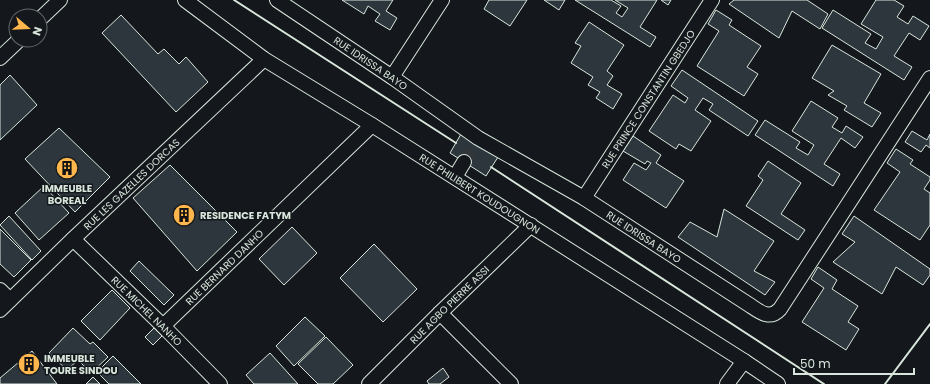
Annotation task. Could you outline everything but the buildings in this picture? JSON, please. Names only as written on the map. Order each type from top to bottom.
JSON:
[{"type":"street","points":[[48,11],[60,0]]},
{"type":"street","name":"RUE PHILIBERT KOUDOUGNON","points":[[185,0],[264,59],[372,124],[778,384]]},
{"type":"street","name":"RUE IDRISSA BAYO","points":[[277,0],[392,77],[476,140],[584,198],[764,314],[773,314],[780,309],[930,78]]},
{"type":"street","points":[[392,77],[442,0]]},
{"type":"street","name":"RUE PRINCE CONSTANTIN GBEDJO","points":[[584,198],[712,0]]},
{"type":"street","points":[[0,58],[11,48]]},
{"type":"street","name":"RUE LES GAZELLES DORCAS","points":[[0,310],[264,59]]},
{"type":"street","name":"RUE BERNARD DANHO","points":[[163,326],[372,124]]},
{"type":"street","points":[[455,177],[464,162]]},
{"type":"street","name":"RUE AGBO PIERRE ASSI","points":[[368,384],[531,225]]},
{"type":"street","name":"RUE MICHEL NANHO","points":[[73,239],[163,326],[220,384]]},
{"type":"street","points":[[0,290],[10,300]]},
{"type":"street","points":[[440,313],[511,384]]},
{"type":"street","points":[[727,384],[744,361]]},
{"type":"tunnel","points":[[464,162],[475,143]]},
{"type":"wall","points":[[234,0],[456,143]]},
{"type":"wall","points":[[491,167],[824,384]]},
{"type":"wall","points":[[885,384],[930,324]]},
{"type":"place","name":"IMMEUBLE BOREAL","points":[[67,168]]},
{"type":"place","name":"RESIDENCE FATYM","points":[[184,215]]},
{"type":"place","name":"IMMEUBLE TOURE SINDOU","points":[[29,364]]}]
